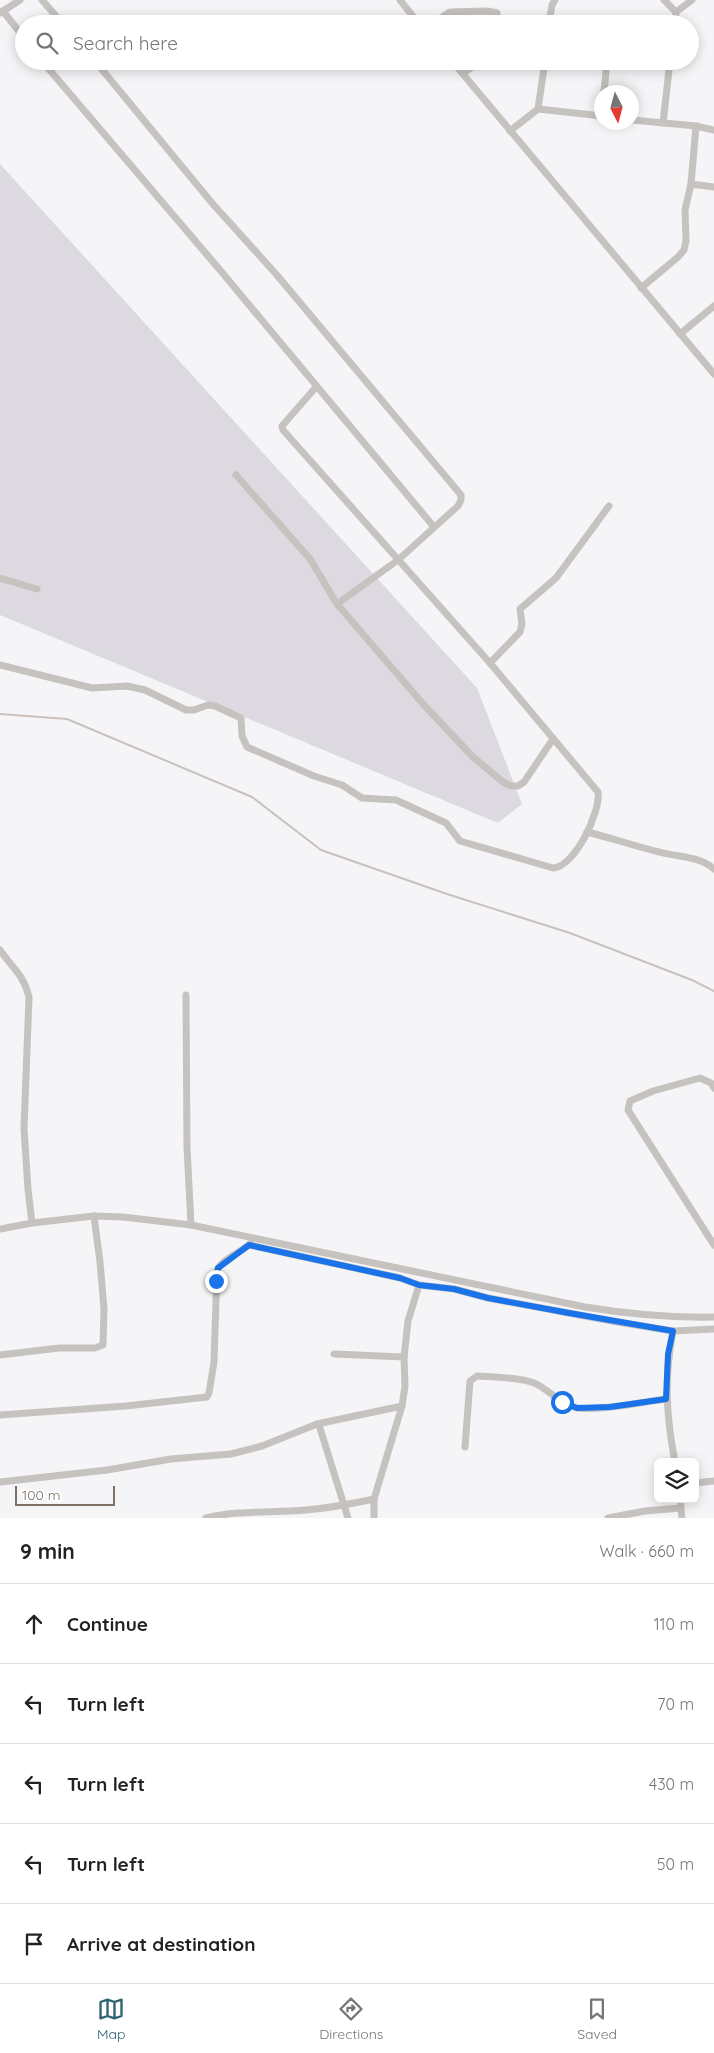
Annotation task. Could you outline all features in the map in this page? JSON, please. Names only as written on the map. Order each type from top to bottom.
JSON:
[{"type":"street","points":[[15,27],[2,12],[20,0]]},
{"type":"street","points":[[42,0],[55,15]]},
{"type":"street","points":[[400,0],[412,15]]},
{"type":"street","points":[[664,0],[676,12]]},
{"type":"street","points":[[676,15],[676,12],[692,0]]},
{"type":"street","points":[[551,15],[552,2]]},
{"type":"street","points":[[444,15],[457,10],[498,15]]},
{"type":"street","points":[[50,70],[220,270],[434,527]]},
{"type":"street","points":[[102,70],[212,203],[276,274],[461,494],[458,506],[398,560],[337,604]]},
{"type":"street","points":[[460,70],[714,374]]},
{"type":"street","points":[[463,74],[469,70]]},
{"type":"street","points":[[538,109],[543,70]]},
{"type":"street","points":[[604,85],[605,70]]},
{"type":"street","points":[[663,123],[669,70]]},
{"type":"street","points":[[510,131],[538,109],[594,115]]},
{"type":"street","points":[[639,121],[696,126],[714,130]]},
{"type":"street","points":[[642,288],[684,250],[686,241],[685,210],[691,184],[696,126]]},
{"type":"street","points":[[691,184],[714,187]]},
{"type":"street","points":[[680,334],[714,306]]},
{"type":"street","points":[[0,665],[92,688],[127,686],[145,690],[186,710],[194,710],[208,705],[215,706],[241,718],[242,736],[246,747],[314,776],[342,785],[362,798],[396,800],[446,823],[460,841],[553,868],[566,863],[585,838],[599,798],[598,792],[490,663],[282,428],[316,387]]},
{"type":"street","points":[[236,475],[310,559],[337,604],[424,705],[473,757],[502,782],[511,786],[518,786],[524,782],[553,739]]},
{"type":"street","points":[[490,663],[520,632],[522,624],[520,609],[556,578],[610,506]]},
{"type":"street","points":[[0,578],[37,589]]},
{"type":"street","points":[[587,832],[658,852],[698,860],[708,863],[714,869]]},
{"type":"street","points":[[0,950],[19,972],[27,987],[29,997],[24,1129],[32,1223]]},
{"type":"street","points":[[186,995],[187,1146],[191,1225]]},
{"type":"street","points":[[714,1088],[711,1083],[700,1078],[654,1091],[630,1102],[628,1106],[628,1110],[714,1246]]},
{"type":"street","points":[[0,1355],[59,1348],[95,1348],[103,1345],[104,1317],[94,1216]]},
{"type":"street","points":[[0,1229],[32,1223],[94,1216],[123,1217],[191,1225],[255,1240],[585,1307],[636,1315],[714,1317]]},
{"type":"street","points":[[0,1415],[126,1406],[207,1397],[214,1362],[216,1271],[221,1264],[255,1240]]},
{"type":"street","points":[[249,1245],[393,1276],[419,1285],[454,1289],[496,1300],[673,1331],[714,1329]]},
{"type":"street","points":[[374,1518],[374,1499],[402,1406],[406,1386],[404,1357],[408,1321],[419,1285]]},
{"type":"street","points":[[673,1331],[668,1354],[666,1399],[667,1422],[674,1458]]},
{"type":"street","points":[[334,1354],[404,1357]]},
{"type":"street","points":[[465,1447],[470,1381],[476,1376],[531,1382],[544,1387],[562,1402],[577,1408],[610,1407],[666,1399]]},
{"type":"street","points":[[0,1482],[107,1470],[172,1458],[231,1454],[262,1446],[317,1424],[402,1406]]},
{"type":"street","points":[[319,1425],[348,1518]]},
{"type":"street","points":[[699,1482],[714,1481]]},
{"type":"street","points":[[206,1518],[253,1511],[306,1510],[344,1506],[374,1499]]},
{"type":"street","points":[[680,1503],[682,1518]]},
{"type":"street","points":[[608,1518],[645,1511],[681,1508]]},
{"type":"shaded area","points":[[0,164],[477,688],[522,804],[498,823],[0,615]]},
{"type":"waterway","points":[[0,714],[67,719],[252,797],[321,850],[447,894],[570,933],[692,980],[714,991]]},
{"type":"route","points":[[216,1281],[216,1271],[221,1264],[243,1251],[249,1245],[400,1278],[419,1285],[454,1289],[488,1298],[673,1331],[668,1354],[666,1399],[610,1407],[577,1408],[562,1402]]}]
